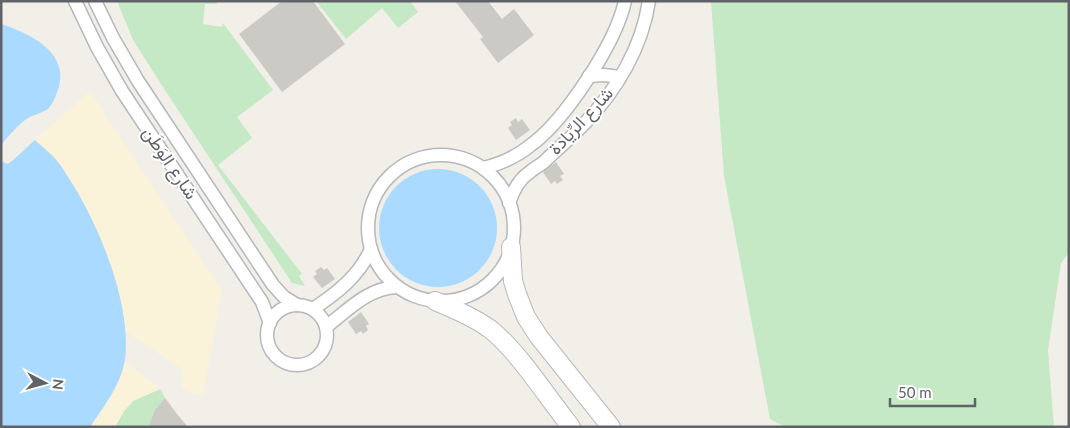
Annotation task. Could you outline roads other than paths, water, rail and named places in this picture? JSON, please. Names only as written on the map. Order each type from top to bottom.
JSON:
[{"type":"street","name":"شارع الوَطَن","points":[[75,1],[114,77],[262,302],[270,323]]},
{"type":"street","name":"شارع الوَطَن","points":[[95,1],[138,82],[273,285],[284,297],[297,305]]},
{"type":"street","name":"شارع الرِّيادة","points":[[483,168],[508,160],[532,144],[560,115],[589,76],[616,29],[625,1]]},
{"type":"street","name":"شارع الرِّيادة","points":[[509,203],[513,192],[524,177],[545,161],[584,124],[620,78],[641,35],[649,1]]},
{"type":"street","points":[[589,76],[620,78]]},
{"type":"street","points":[[571,427],[516,355],[500,338],[478,322],[435,301],[409,294],[397,287],[377,263],[371,249],[368,234],[371,205],[381,186],[396,170],[420,158],[446,155],[471,161],[483,168],[499,184],[509,203],[513,217],[511,247],[514,282],[516,294],[526,317],[539,337],[611,427]]},
{"type":"street","points":[[435,301],[464,297],[477,291],[488,283],[506,260],[511,247]]},
{"type":"street","points":[[313,309],[349,281],[362,266],[371,249]]},
{"type":"street","points":[[326,327],[371,293],[381,289],[397,287]]},
{"type":"street","points":[[297,305],[313,309],[324,320],[327,340],[322,353],[309,363],[294,365],[279,359],[273,354],[267,338],[270,323],[281,310],[288,306],[297,305]]},
{"type":"water","points":[[1,24],[23,33],[44,46],[58,64],[61,75],[54,101],[49,108],[24,121],[1,145]]},
{"type":"water","points":[[35,140],[61,165],[92,219],[111,266],[123,315],[126,338],[123,369],[111,395],[90,427],[1,427],[1,161],[7,164],[11,162]]},
{"type":"water","points":[[438,169],[461,173],[480,186],[493,205],[497,228],[493,251],[480,270],[461,283],[438,287],[415,283],[396,270],[383,251],[379,228],[383,205],[396,186],[415,173]]}]
